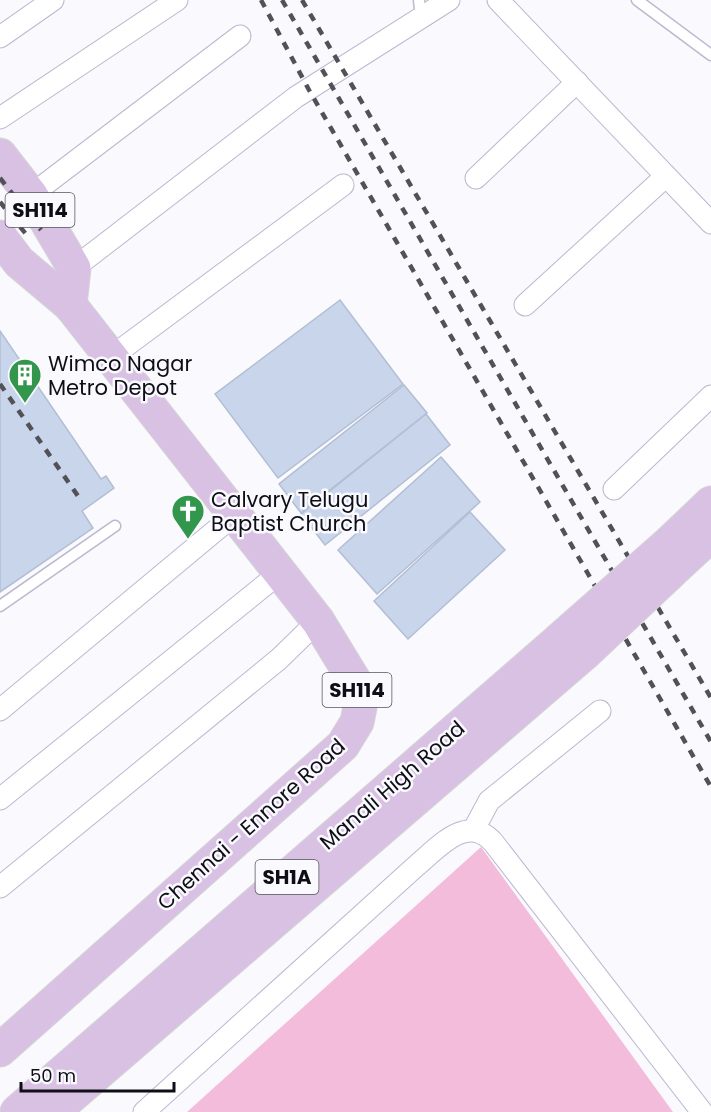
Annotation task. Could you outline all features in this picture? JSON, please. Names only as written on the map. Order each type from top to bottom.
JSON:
[{"type":"main road","name":"SH114","points":[[0,155],[31,195],[74,268]]},
{"type":"main road","name":"Chennai - Ennore Road","points":[[0,237],[19,262],[70,305],[233,516],[281,572],[318,621],[354,680],[362,702],[357,722],[342,745],[0,1050]]},
{"type":"main road","points":[[70,305],[74,268]]},
{"type":"main road","name":"Manali High Road","points":[[53,1112],[670,558],[711,503]]},
{"type":"main road","name":"Manali High Road","points":[[670,558],[711,535]]},
{"type":"main road","name":"Manali High Road","points":[[17,1112],[571,647]]},
{"type":"street","points":[[0,37],[53,0]]},
{"type":"street","points":[[0,118],[177,0]]},
{"type":"street","points":[[74,268],[296,97],[420,9],[449,0]]},
{"type":"street","points":[[498,0],[711,223]]},
{"type":"street","points":[[31,195],[240,36]]},
{"type":"street","points":[[476,178],[577,82]]},
{"type":"street","points":[[525,305],[666,176]]},
{"type":"street","points":[[111,357],[343,184]]},
{"type":"street","points":[[614,489],[711,396]]},
{"type":"street","points":[[0,710],[233,516]]},
{"type":"street","points":[[0,799],[281,572]]},
{"type":"street","points":[[0,887],[279,659],[318,621]]},
{"type":"street","points":[[144,1112],[415,867],[455,836],[474,829],[489,801],[600,711]]},
{"type":"street","points":[[474,829],[484,833],[493,842],[702,1112]]},
{"type":"lane","points":[[640,1],[710,53]]},
{"type":"lane","points":[[0,606],[115,526]]},
{"type":"shaded area","points":[[481,847],[673,1112],[187,1112]]},
{"type":"building","points":[[340,300],[403,384],[278,478],[215,394]]},
{"type":"building","name":"Wimco Nagar Metro Depot","points":[[0,331],[101,479],[106,476],[114,488],[82,511],[93,528],[0,592]]},
{"type":"building","points":[[404,385],[427,413],[301,513],[279,484]]},
{"type":"building","points":[[426,414],[450,445],[325,545],[301,514]]},
{"type":"building","points":[[441,457],[480,502],[377,594],[338,550]]},
{"type":"building","points":[[470,512],[505,550],[408,639],[374,601]]},
{"type":"railway","points":[[261,0],[309,90],[711,787]]},
{"type":"railway","points":[[282,0],[711,742]]},
{"type":"railway","points":[[302,0],[711,698]]},
{"type":"railway","points":[[0,178],[41,230]]},
{"type":"railway","points":[[0,202],[30,239]]},
{"type":"railway","points":[[0,384],[78,496]]},
{"type":"place","name":"Wimco Nagar Metro Depot","points":[[25,404]]},
{"type":"place","name":"Calvary Telugu Baptist Church","points":[[188,540]]}]
